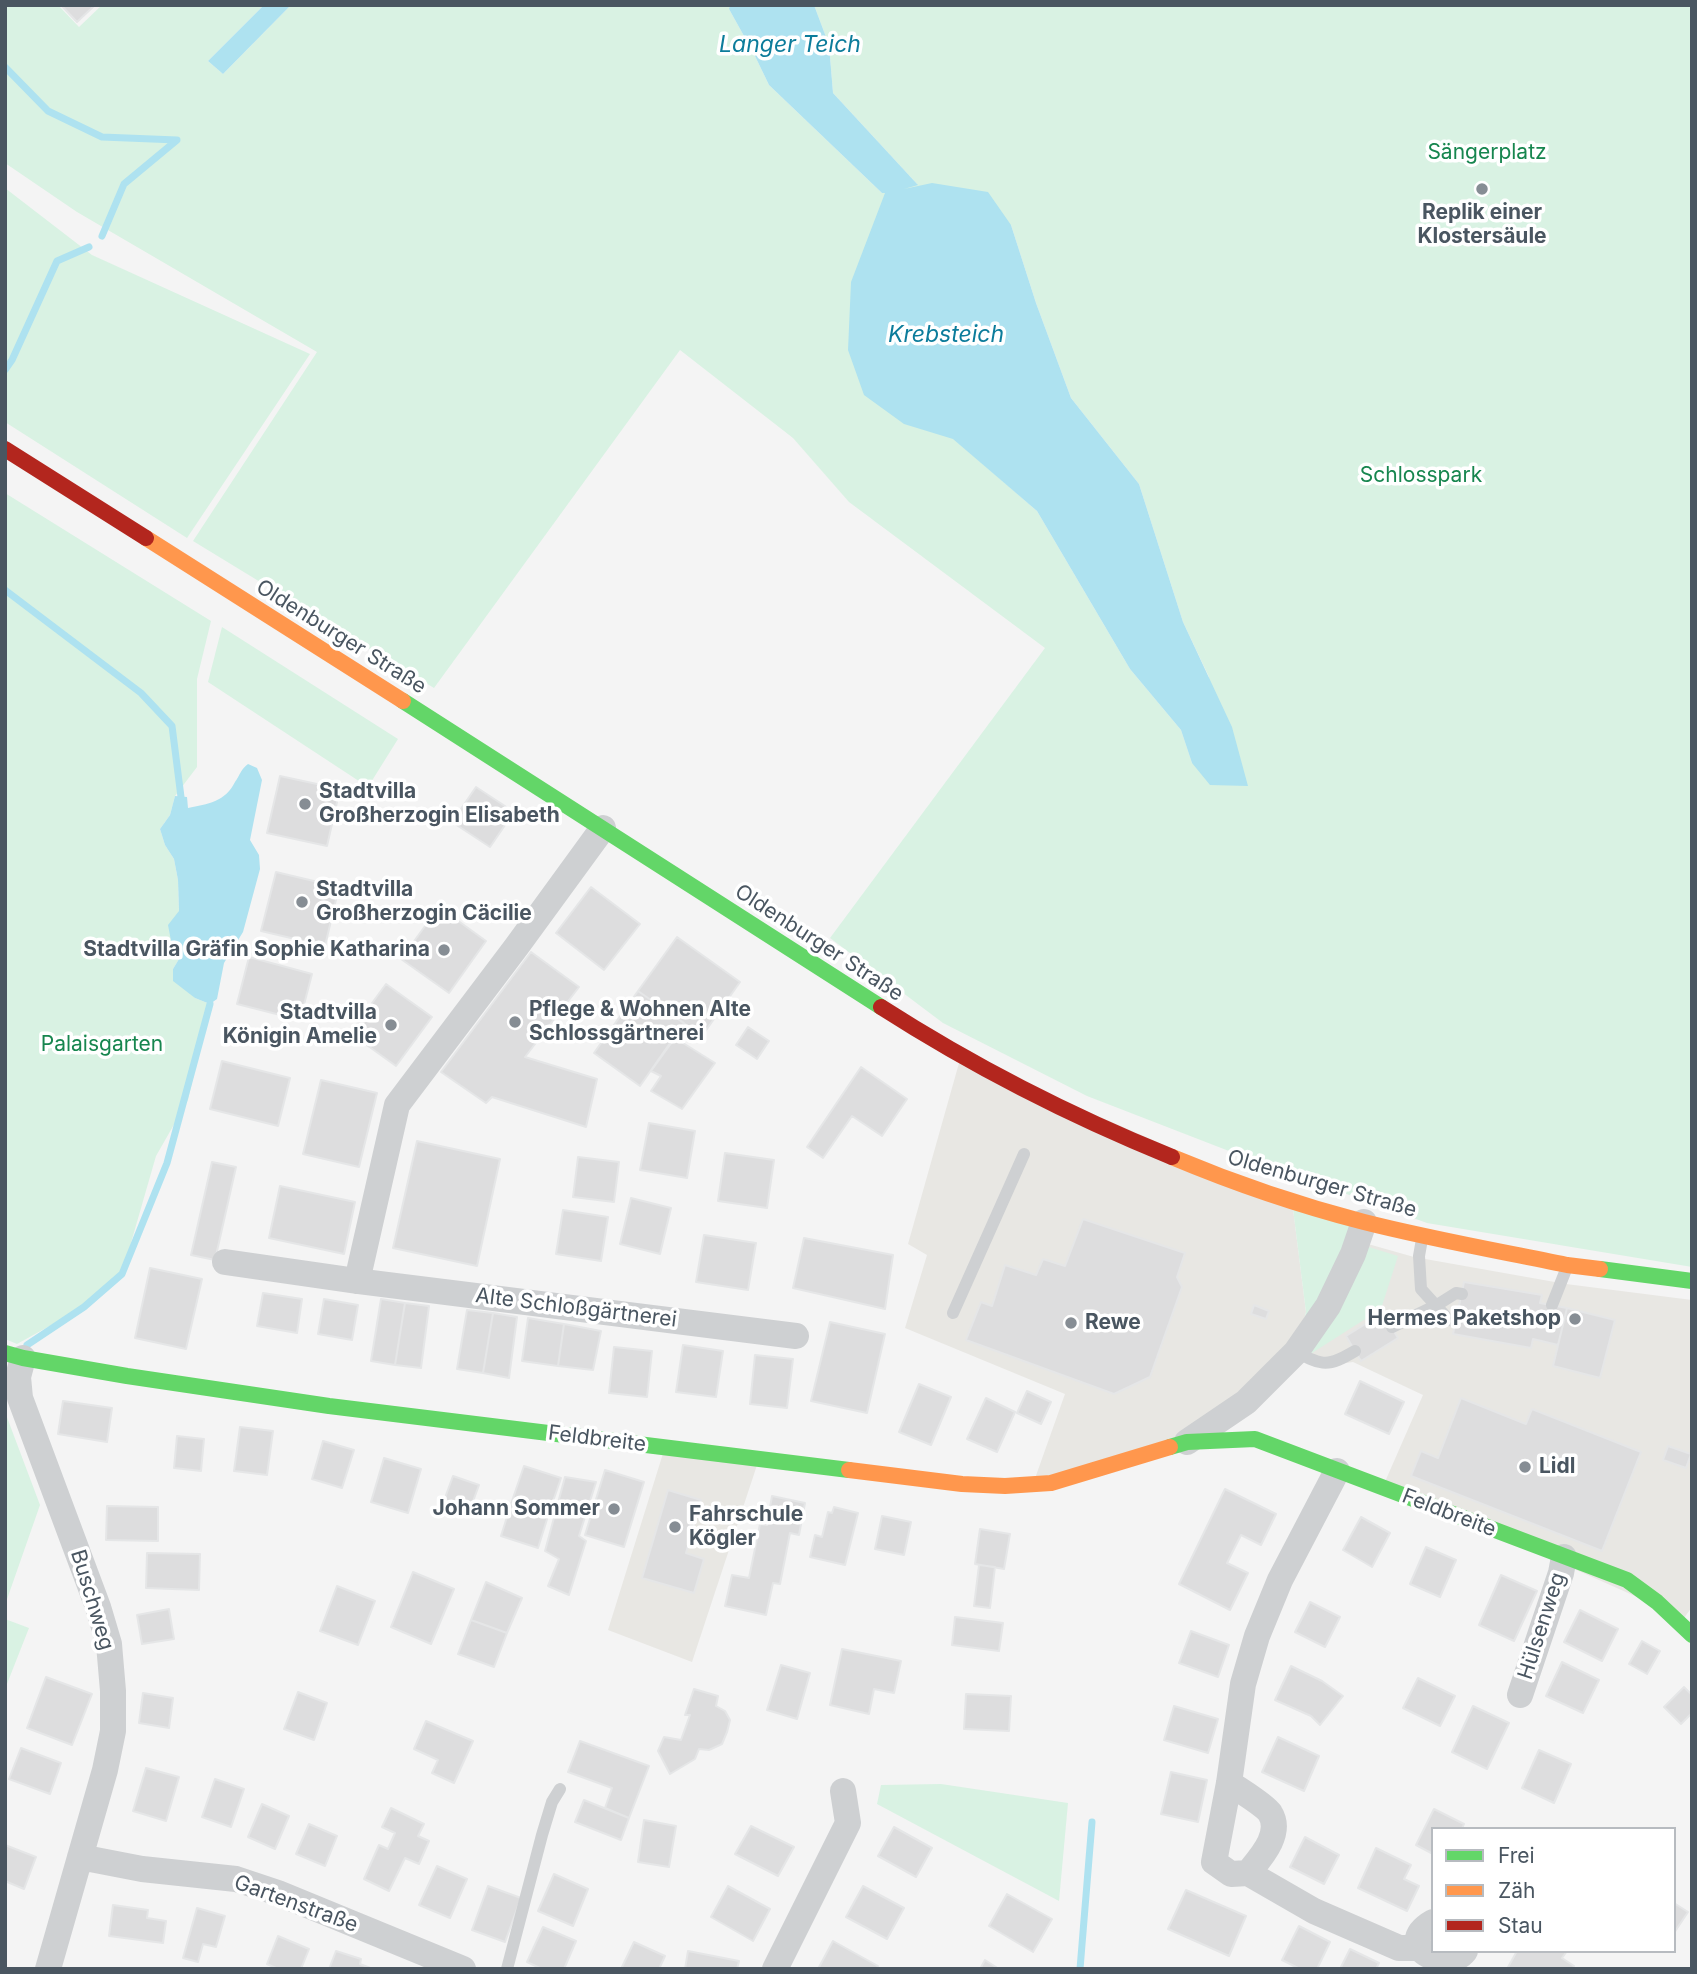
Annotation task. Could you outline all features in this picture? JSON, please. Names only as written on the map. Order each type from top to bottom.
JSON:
[{"type":"street","name":"Oldenburger Straße","points":[[5,449],[932,1040],[1053,1105],[1208,1172],[1364,1222],[1567,1265],[1692,1281]]},
{"type":"street","points":[[357,1281],[397,1105],[603,828]]},
{"type":"street","name":"Feldbreite","points":[[1187,1442],[1246,1402],[1296,1352],[1328,1306],[1353,1254],[1364,1222]]},
{"type":"street","name":"Alte Schloßgärtnerei","points":[[225,1262],[796,1336]]},
{"type":"street","name":"Feldbreite","points":[[14,1355],[329,1406],[962,1484],[1005,1486],[1051,1483],[1187,1442],[1255,1439],[1627,1580],[1657,1602],[1692,1635]]},
{"type":"street","name":"Buschweg","points":[[14,1355],[20,1398],[98,1607],[110,1654],[113,1691],[113,1731],[105,1770],[48,1969]]},
{"type":"street","points":[[1337,1471],[1280,1580],[1257,1636],[1243,1684],[1229,1783],[1214,1862],[1231,1874],[1248,1873],[1314,1911],[1399,1948],[1418,1948]]},
{"type":"street","name":"Hülsenweg","points":[[1520,1695],[1564,1557]]},
{"type":"street","points":[[1229,1783],[1270,1811],[1275,1827],[1270,1842],[1248,1873]]},
{"type":"street","points":[[775,1969],[848,1823],[844,1791]]},
{"type":"street","name":"Gartenstraße","points":[[80,1857],[142,1869],[236,1879],[278,1893],[463,1969]]},
{"type":"street","points":[[1431,1924],[1421,1932],[1418,1948],[1424,1961],[1431,1966],[1446,1968],[1463,1961]]},
{"type":"lane","points":[[953,1313],[1024,1154]]},
{"type":"lane","points":[[1423,1235],[1419,1256],[1421,1289],[1449,1320],[1456,1321]]},
{"type":"lane","points":[[1552,1305],[1567,1265]]},
{"type":"lane","points":[[1392,1327],[1456,1293],[1462,1294]]},
{"type":"lane","points":[[1296,1352],[1320,1364],[1339,1361],[1355,1352]]},
{"type":"lane","points":[[507,1969],[541,1835],[552,1802],[560,1789]]},
{"type":"shaded area","points":[[961,1056],[1292,1201],[1306,1312],[1296,1352],[1187,1442],[1033,1484],[1065,1394],[905,1328],[927,1255],[908,1244]]},
{"type":"shaded area","points":[[1361,1242],[1414,1257],[1566,1284],[1692,1300],[1692,1607],[1684,1618],[1384,1484],[1423,1395],[1353,1362],[1319,1367],[1302,1357]]},
{"type":"shaded area","points":[[665,1447],[759,1459],[692,1662],[608,1630]]},
{"type":"green space","name":"Schlosspark","points":[[5,5],[58,5],[79,27],[102,5],[264,5],[208,61],[223,74],[291,5],[730,5],[729,9],[769,85],[882,193],[917,184],[833,93],[829,45],[814,5],[1692,5],[1692,1267],[1427,1223],[1247,1158],[1087,1096],[943,1023],[830,938],[1045,648],[849,502],[793,438],[680,350],[434,688],[193,541],[317,352],[77,212],[5,163]],"holes":[[[1011,225],[1071,398],[1139,484],[1183,622],[1209,677],[1192,763],[1181,730],[1130,669],[1037,511],[953,438]]]},
{"type":"green space","points":[[5,188],[92,255],[310,354],[187,538],[5,422]]},
{"type":"green space","name":"Palaisgarten","points":[[5,493],[211,621],[197,679],[197,767],[175,796],[170,815],[160,829],[165,845],[174,859],[178,880],[179,911],[172,946],[179,959],[173,969],[195,998],[210,1004],[188,1100],[156,1156],[122,1274],[84,1307],[17,1344],[5,1339]]},
{"type":"green space","points":[[222,627],[398,739],[368,787],[208,682]]},
{"type":"green space","points":[[1292,1201],[1364,1222],[1296,1352],[1306,1312]]},
{"type":"green space","points":[[1362,1245],[1398,1256],[1381,1309],[1312,1353],[1305,1349]]},
{"type":"green space","points":[[5,1412],[40,1505],[5,1605]]},
{"type":"green space","points":[[5,1619],[29,1628],[5,1689]]},
{"type":"green space","points":[[941,1784],[1068,1803],[1059,1901],[877,1804],[881,1785]]},
{"type":"water","points":[[264,5],[291,5],[223,74],[208,61]]},
{"type":"water","name":"Krebsteich","points":[[730,5],[814,5],[829,45],[833,93],[918,185],[904,189],[932,183],[988,192],[1011,225],[1071,398],[1139,484],[1183,622],[1232,727],[1248,786],[1210,785],[1192,763],[1181,730],[1130,669],[1037,511],[953,439],[904,424],[864,395],[848,350],[851,282],[885,193],[769,85],[729,9]]},
{"type":"water","points":[[248,764],[257,768],[262,780],[250,840],[259,855],[260,869],[243,932],[224,963],[217,999],[210,1004],[195,998],[173,981],[173,969],[179,959],[172,946],[168,925],[179,911],[178,880],[174,859],[165,845],[160,829],[170,815],[175,796],[187,797],[188,808],[215,801],[231,789]]},
{"type":"building","points":[[61,5],[95,5],[77,22]]},
{"type":"building","name":"Stadtvilla Großherzogin Elisabeth","points":[[280,776],[340,789],[327,846],[267,833]]},
{"type":"building","points":[[476,787],[514,812],[490,847],[452,822]]},
{"type":"building","name":"Stadtvilla Großherzogin Cäcilie","points":[[276,872],[339,887],[325,946],[261,931]]},
{"type":"building","points":[[591,887],[640,924],[604,970],[556,933]]},
{"type":"building","name":"Stadtvilla Gräfin Sophie Katharina","points":[[439,907],[486,941],[449,993],[401,959]]},
{"type":"building","points":[[677,937],[740,982],[702,1036],[638,991]]},
{"type":"building","name":"Pflege & Wohnen Alte Schlossgärtnerei","points":[[531,952],[579,987],[525,1057],[597,1079],[586,1127],[492,1097],[486,1103],[441,1072]]},
{"type":"building","points":[[249,957],[312,974],[300,1020],[237,1004]]},
{"type":"building","name":"Stadtvilla Königin Amelie","points":[[386,984],[432,1017],[396,1066],[350,1033]]},
{"type":"building","points":[[638,991],[684,1023],[640,1086],[594,1053]]},
{"type":"building","points":[[748,1027],[769,1041],[757,1059],[736,1045]]},
{"type":"building","points":[[675,1038],[715,1063],[682,1109],[651,1091],[661,1076],[651,1071]]},
{"type":"building","points":[[222,1061],[290,1078],[278,1126],[210,1109]]},
{"type":"building","points":[[861,1067],[907,1099],[882,1136],[852,1116],[823,1158],[807,1147]]},
{"type":"building","points":[[321,1080],[377,1093],[359,1167],[303,1154]]},
{"type":"building","points":[[649,1123],[695,1131],[687,1178],[640,1170]]},
{"type":"building","points":[[417,1141],[500,1159],[477,1266],[393,1248]]},
{"type":"building","points":[[725,1153],[774,1160],[767,1208],[718,1201]]},
{"type":"building","points":[[578,1157],[619,1162],[614,1202],[573,1197]]},
{"type":"building","points":[[212,1162],[236,1167],[215,1260],[191,1255]]},
{"type":"building","points":[[280,1186],[355,1202],[344,1254],[269,1238]]},
{"type":"building","points":[[631,1198],[671,1208],[660,1254],[620,1244]]},
{"type":"building","points":[[563,1210],[608,1217],[601,1261],[556,1254]]},
{"type":"building","name":"Rewe","points":[[1083,1219],[1185,1253],[1177,1277],[1182,1287],[1150,1377],[1114,1394],[966,1340],[981,1302],[992,1306],[1005,1265],[1036,1275],[1043,1259],[1065,1266]]},
{"type":"building","points":[[704,1235],[756,1243],[748,1290],[696,1282]]},
{"type":"building","points":[[804,1238],[893,1255],[885,1309],[793,1288]]},
{"type":"building","points":[[150,1268],[202,1279],[186,1349],[135,1338]]},
{"type":"building","points":[[1464,1282],[1542,1295],[1540,1303],[1567,1308],[1558,1345],[1533,1339],[1531,1348],[1453,1334]]},
{"type":"building","points":[[263,1293],[302,1299],[297,1333],[257,1326]]},
{"type":"building","points":[[324,1299],[358,1305],[352,1340],[318,1334]]},
{"type":"building","points":[[381,1299],[405,1303],[395,1365],[371,1361]]},
{"type":"building","points":[[405,1303],[429,1306],[421,1368],[395,1365]]},
{"type":"building","points":[[1254,1305],[1269,1311],[1266,1319],[1251,1314]]},
{"type":"building","points":[[1567,1308],[1615,1320],[1600,1378],[1553,1366]]},
{"type":"building","points":[[467,1310],[493,1313],[483,1373],[457,1369]]},
{"type":"building","points":[[493,1313],[517,1317],[509,1378],[483,1373]]},
{"type":"building","points":[[1383,1313],[1398,1338],[1361,1361],[1346,1336]]},
{"type":"building","points":[[528,1318],[564,1324],[558,1366],[522,1361]]},
{"type":"building","points":[[830,1322],[885,1334],[867,1413],[811,1401]]},
{"type":"building","points":[[564,1324],[601,1331],[593,1370],[558,1366]]},
{"type":"building","points":[[683,1345],[723,1351],[716,1397],[676,1392]]},
{"type":"building","points":[[614,1347],[652,1351],[647,1397],[609,1393]]},
{"type":"building","points":[[755,1355],[793,1359],[787,1408],[750,1404]]},
{"type":"building","points":[[1360,1381],[1404,1402],[1389,1434],[1345,1414]]},
{"type":"building","points":[[919,1384],[951,1397],[931,1445],[899,1432]]},
{"type":"building","points":[[1027,1391],[1051,1402],[1041,1424],[1017,1413]]},
{"type":"building","points":[[986,1398],[1015,1412],[997,1452],[967,1439]]},
{"type":"building","name":"Lidl","points":[[1461,1398],[1526,1424],[1532,1409],[1641,1452],[1602,1551],[1411,1476],[1421,1451],[1438,1458]]},
{"type":"building","points":[[63,1401],[112,1408],[107,1442],[58,1434]]},
{"type":"building","points":[[240,1427],[273,1431],[267,1475],[234,1471]]},
{"type":"building","points":[[177,1436],[204,1439],[201,1471],[174,1468]]},
{"type":"building","points":[[323,1441],[354,1450],[342,1488],[312,1479]]},
{"type":"building","points":[[1668,1446],[1691,1454],[1686,1468],[1663,1460]]},
{"type":"building","points":[[384,1458],[421,1469],[408,1513],[371,1502]]},
{"type":"building","points":[[524,1466],[561,1478],[549,1513],[512,1501]]},
{"type":"building","name":"Johann Sommer","points":[[605,1470],[644,1482],[624,1547],[585,1535]]},
{"type":"building","points":[[453,1476],[479,1485],[468,1515],[442,1506]]},
{"type":"building","points":[[565,1477],[596,1482],[579,1536],[586,1541],[569,1595],[548,1586],[559,1559],[545,1551]]},
{"type":"building","points":[[1225,1489],[1276,1514],[1261,1545],[1241,1535],[1227,1563],[1248,1573],[1230,1610],[1179,1584]]},
{"type":"building","name":"Fahrschule Kögler","points":[[668,1490],[701,1500],[686,1553],[704,1559],[694,1593],[642,1578]]},
{"type":"building","points":[[772,1496],[805,1503],[799,1535],[790,1533],[780,1584],[773,1583],[766,1615],[725,1606],[732,1575],[749,1578],[760,1524],[767,1525]]},
{"type":"building","points":[[512,1501],[549,1513],[538,1548],[501,1536]]},
{"type":"building","points":[[107,1506],[158,1507],[158,1541],[106,1540]]},
{"type":"building","points":[[834,1507],[858,1513],[845,1565],[810,1557],[815,1535],[822,1537],[828,1512],[832,1513]]},
{"type":"building","points":[[882,1516],[911,1522],[904,1555],[875,1549]]},
{"type":"building","points":[[1361,1517],[1390,1533],[1372,1567],[1343,1550]]},
{"type":"building","points":[[980,1529],[1010,1534],[1004,1569],[975,1564]]},
{"type":"building","points":[[1426,1547],[1456,1560],[1440,1597],[1410,1584]]},
{"type":"building","points":[[147,1553],[200,1554],[199,1590],[146,1588]]},
{"type":"building","points":[[979,1565],[995,1567],[990,1608],[974,1606]]},
{"type":"building","points":[[413,1572],[454,1589],[431,1644],[391,1627]]},
{"type":"building","points":[[1501,1575],[1537,1591],[1514,1641],[1479,1625]]},
{"type":"building","points":[[486,1582],[522,1598],[507,1633],[471,1620]]},
{"type":"building","points":[[337,1586],[375,1601],[358,1645],[320,1631]]},
{"type":"building","points":[[1310,1602],[1340,1617],[1325,1647],[1295,1632]]},
{"type":"building","points":[[169,1609],[174,1639],[142,1644],[137,1615]]},
{"type":"building","points":[[1580,1610],[1618,1629],[1602,1661],[1564,1642]]},
{"type":"building","points":[[955,1617],[1003,1623],[999,1651],[952,1645]]},
{"type":"building","points":[[471,1620],[507,1633],[494,1667],[458,1654]]},
{"type":"building","points":[[1191,1631],[1229,1645],[1218,1677],[1179,1663]]},
{"type":"building","points":[[1642,1641],[1660,1651],[1647,1674],[1629,1664]]},
{"type":"building","points":[[842,1649],[901,1661],[894,1693],[874,1689],[869,1714],[830,1705]]},
{"type":"building","points":[[1562,1662],[1599,1680],[1583,1713],[1546,1696]]},
{"type":"building","points":[[781,1665],[810,1673],[797,1719],[767,1710]]},
{"type":"building","points":[[1291,1666],[1322,1681],[1343,1696],[1320,1725],[1311,1716],[1275,1700]]},
{"type":"building","points":[[46,1677],[92,1694],[72,1745],[27,1728]]},
{"type":"building","points":[[1418,1678],[1455,1696],[1440,1726],[1403,1708]]},
{"type":"building","points":[[1684,1687],[1692,1695],[1692,1713],[1681,1724],[1664,1707]]},
{"type":"building","points":[[694,1689],[718,1696],[716,1706],[725,1711],[730,1720],[727,1732],[722,1744],[709,1750],[699,1749],[695,1759],[670,1774],[658,1751],[664,1737],[681,1740],[690,1715],[685,1715]]},
{"type":"building","points":[[298,1692],[327,1703],[314,1740],[284,1729]]},
{"type":"building","points":[[143,1693],[173,1698],[169,1728],[139,1723]]},
{"type":"building","points":[[966,1694],[1011,1696],[1009,1731],[964,1729]]},
{"type":"building","points":[[1174,1706],[1218,1719],[1208,1753],[1164,1740]]},
{"type":"building","points":[[1473,1706],[1509,1723],[1487,1769],[1452,1752]]},
{"type":"building","points":[[426,1721],[473,1741],[454,1783],[432,1773],[438,1760],[414,1749]]},
{"type":"building","points":[[1278,1737],[1319,1756],[1304,1791],[1262,1772]]},
{"type":"building","points":[[580,1741],[649,1766],[629,1818],[605,1808],[612,1788],[568,1772]]},
{"type":"building","points":[[21,1748],[61,1763],[50,1794],[9,1779]]},
{"type":"building","points":[[1539,1750],[1571,1764],[1554,1803],[1522,1788]]},
{"type":"building","points":[[146,1768],[179,1777],[166,1821],[133,1811]]},
{"type":"building","points":[[1171,1772],[1207,1780],[1198,1822],[1161,1814]]},
{"type":"building","points":[[215,1779],[244,1789],[231,1827],[202,1817]]},
{"type":"building","points":[[584,1800],[629,1818],[621,1840],[575,1822]]},
{"type":"building","points":[[262,1804],[289,1816],[275,1849],[248,1837]]},
{"type":"building","points":[[391,1808],[424,1824],[418,1836],[429,1841],[419,1864],[405,1858],[389,1891],[364,1879],[379,1845],[388,1849],[395,1833],[382,1827]]},
{"type":"building","points":[[1434,1809],[1464,1824],[1463,1827],[1431,1827],[1431,1853],[1416,1845]]},
{"type":"building","points":[[644,1820],[676,1826],[669,1867],[638,1862]]},
{"type":"building","points":[[309,1824],[337,1836],[325,1866],[296,1854]]},
{"type":"building","points":[[751,1826],[794,1847],[778,1876],[735,1854]]},
{"type":"building","points":[[894,1827],[932,1848],[916,1877],[878,1856]]},
{"type":"building","points":[[1305,1837],[1339,1855],[1324,1884],[1290,1867]]},
{"type":"building","points":[[5,1845],[36,1857],[24,1889],[5,1881]]},
{"type":"building","points":[[1376,1848],[1411,1865],[1404,1879],[1419,1886],[1407,1911],[1358,1888]]},
{"type":"building","points":[[437,1866],[467,1879],[450,1918],[419,1905]]},
{"type":"building","points":[[554,1874],[588,1889],[573,1926],[538,1911]]},
{"type":"building","points":[[488,1886],[521,1898],[505,1942],[472,1930]]},
{"type":"building","points":[[728,1886],[770,1909],[753,1941],[711,1917]]},
{"type":"building","points":[[863,1886],[904,1908],[887,1939],[846,1917]]},
{"type":"building","points":[[1186,1890],[1246,1916],[1229,1956],[1168,1929]]},
{"type":"building","points":[[1007,1894],[1052,1919],[1033,1952],[989,1926]]},
{"type":"building","points":[[1676,1904],[1688,1912],[1676,1930]]},
{"type":"building","points":[[113,1905],[148,1910],[147,1918],[166,1921],[163,1943],[109,1936]]},
{"type":"building","points":[[197,1908],[225,1916],[216,1947],[203,1944],[198,1962],[183,1958]]},
{"type":"building","points":[[1299,1926],[1330,1942],[1317,1969],[1300,1969],[1282,1960]]},
{"type":"building","points":[[543,1927],[576,1941],[564,1969],[542,1969],[527,1962]]},
{"type":"building","points":[[278,1936],[309,1949],[301,1969],[278,1969],[267,1964]]},
{"type":"building","points":[[833,1941],[878,1966],[876,1969],[818,1969]]},
{"type":"building","points":[[634,1942],[665,1956],[659,1969],[621,1969]]},
{"type":"building","points":[[1350,1949],[1379,1963],[1376,1969],[1340,1969]]},
{"type":"building","points":[[336,1951],[361,1959],[360,1964],[373,1969],[329,1969]]},
{"type":"building","points":[[688,1951],[739,1961],[737,1969],[685,1969]]},
{"type":"building","points":[[1516,1953],[1566,1953],[1562,1958],[1574,1966],[1572,1969],[1507,1969]]},
{"type":"building","points":[[985,1960],[999,1969],[980,1969]]},
{"type":"waterway","points":[[5,67],[48,111],[102,137],[177,140],[124,184],[102,236]]},
{"type":"waterway","points":[[5,370],[57,261],[89,247]]},
{"type":"waterway","points":[[5,590],[141,693],[172,726],[181,797]]},
{"type":"waterway","points":[[27,1345],[84,1307],[122,1274],[167,1163],[210,1004]]},
{"type":"waterway","points":[[1080,1969],[1092,1822]]},
{"type":"traffic: fast","points":[[403,701],[881,1007]]},
{"type":"traffic: fast","points":[[1600,1269],[1692,1281]]},
{"type":"traffic: fast","points":[[5,1353],[127,1376],[329,1406],[849,1470]]},
{"type":"traffic: fast","points":[[1170,1447],[1187,1442],[1255,1439],[1627,1580],[1657,1602],[1692,1635]]},
{"type":"traffic: slow","points":[[146,538],[403,701]]},
{"type":"traffic: slow","points":[[1172,1157],[1266,1193],[1364,1222],[1567,1265],[1600,1269]]},
{"type":"traffic: slow","points":[[849,1470],[962,1484],[1005,1486],[1051,1483],[1170,1447]]},
{"type":"traffic: jam","points":[[5,449],[146,538]]},
{"type":"traffic: jam","points":[[881,1007],[951,1050],[1023,1089],[1172,1157]]},
{"type":"place","name":"Replik einer Klostersäule","points":[[1482,189]]},
{"type":"place","name":"Stadtvilla Großherzogin Elisabeth","points":[[305,804]]},
{"type":"place","name":"Stadtvilla Großherzogin Cäcilie","points":[[302,902]]},
{"type":"place","name":"Stadtvilla Gräfin Sophie Katharina","points":[[444,950]]},
{"type":"place","name":"Pflege & Wohnen Alte Schlossgärtnerei","points":[[515,1022]]},
{"type":"place","name":"Stadtvilla Königin Amelie","points":[[391,1025]]},
{"type":"place","name":"Hermes Paketshop","points":[[1575,1319]]},
{"type":"place","name":"Rewe","points":[[1071,1323]]},
{"type":"place","name":"Lidl","points":[[1525,1467]]},
{"type":"place","name":"Johann Sommer","points":[[614,1509]]},
{"type":"place","name":"Fahrschule Kögler","points":[[675,1527]]},
{"type":"water label","name":"Langer Teich","points":[[790,45]]},
{"type":"park label","name":"Sängerplatz","points":[[1487,153]]}]
